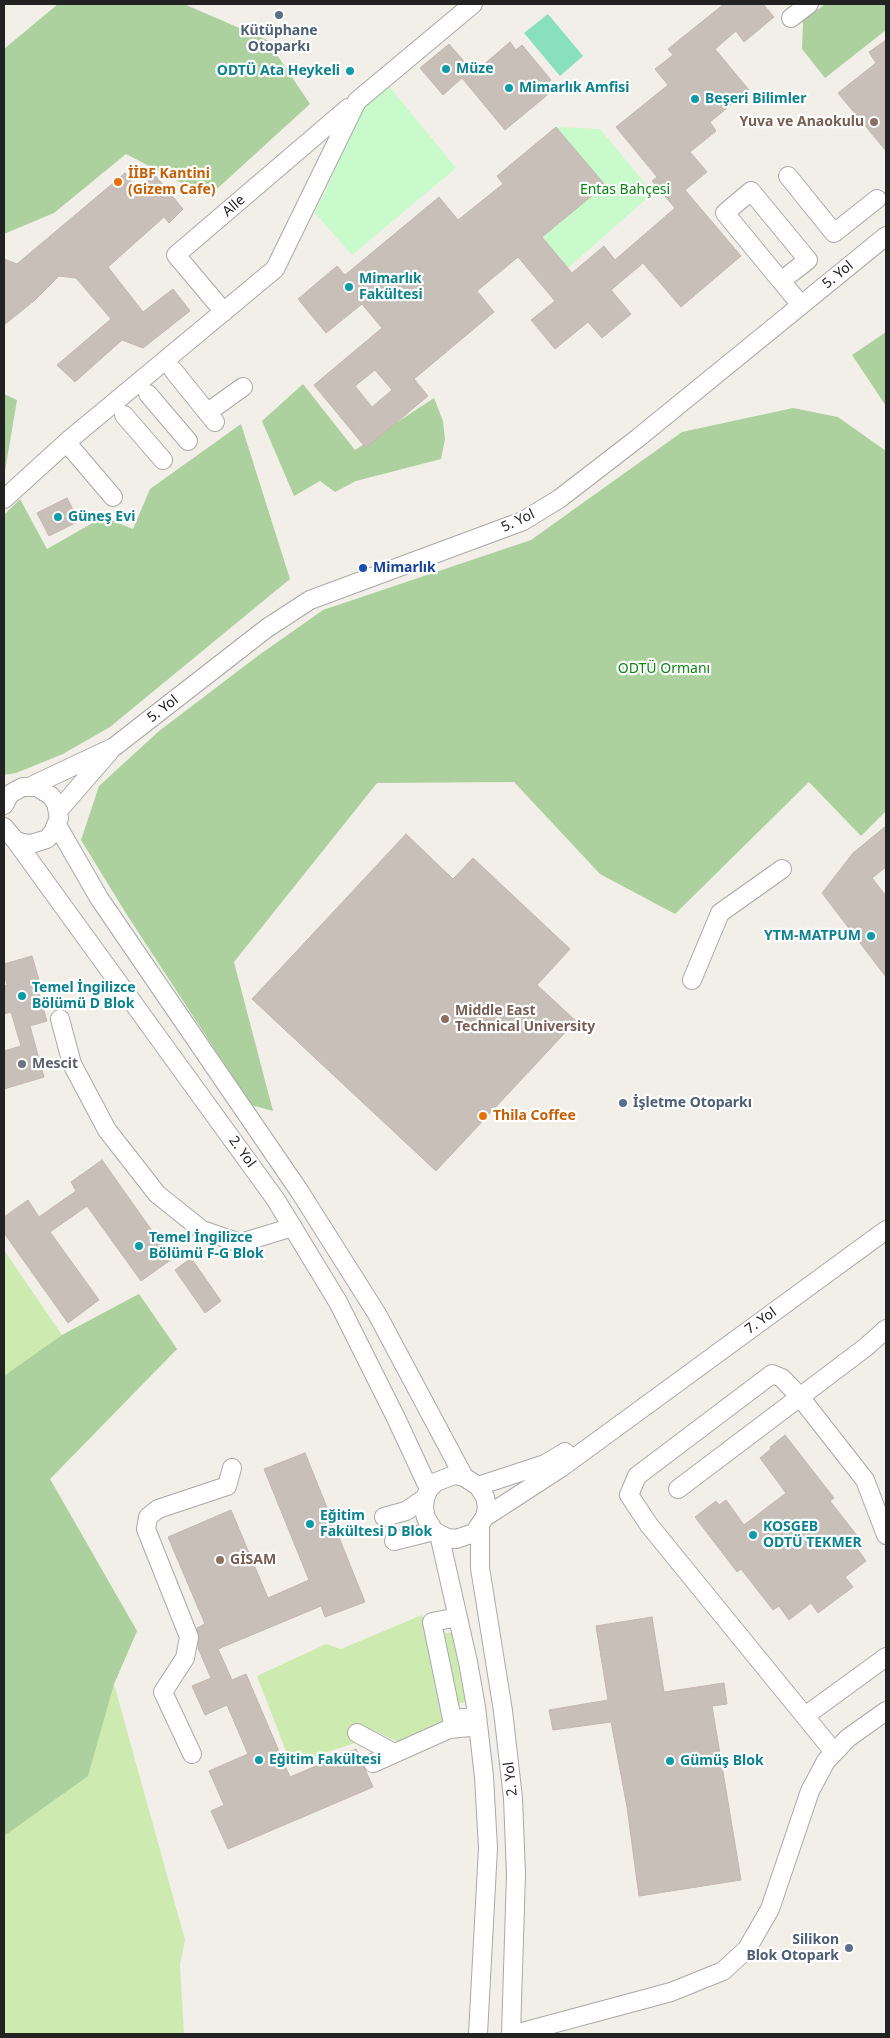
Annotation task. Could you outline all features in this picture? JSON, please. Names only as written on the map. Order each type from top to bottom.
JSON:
[{"type":"street","name":"Alle","points":[[224,312],[176,255],[474,4]]},
{"type":"street","points":[[791,18],[809,4]]},
{"type":"street","name":"Alle","points":[[4,499],[69,440],[275,269],[353,104]]},
{"type":"street","points":[[788,176],[834,233],[877,199]]},
{"type":"street","points":[[781,281],[808,260],[751,191],[725,213],[801,306]]},
{"type":"street","name":"5. Yol","points":[[17,789],[114,746],[267,628],[310,600],[523,521],[559,498],[638,438],[886,236]]},
{"type":"street","points":[[173,370],[211,417],[243,387]]},
{"type":"street","points":[[148,394],[188,441]]},
{"type":"street","points":[[124,415],[163,460]]},
{"type":"street","points":[[73,450],[113,497]]},
{"type":"street","name":"5. Yol","points":[[58,818],[114,746]]},
{"type":"street","name":"2. Yol","points":[[17,789],[37,788],[51,796],[58,818],[99,898],[300,1192],[372,1306],[471,1482],[485,1497],[487,1507],[483,1522],[480,1568],[504,1711],[513,1798],[516,1874],[511,2034]]},
{"type":"street","points":[[4,804],[10,794],[17,789]]},
{"type":"street","name":"2. Yol","points":[[7,832],[22,843],[40,843],[47,839],[58,818]]},
{"type":"street","name":"2. Yol","points":[[7,832],[276,1200],[338,1302],[396,1418],[427,1494],[424,1508],[426,1518],[436,1532],[458,1617],[477,1721],[488,1848],[478,2034]]},
{"type":"street","points":[[692,980],[720,913],[782,869]]},
{"type":"street","points":[[60,1020],[72,1064],[107,1130],[157,1194],[202,1230],[240,1243],[293,1227]]},
{"type":"street","name":"7. Yol","points":[[483,1522],[562,1467],[886,1230]]},
{"type":"street","points":[[678,1489],[886,1329]]},
{"type":"street","points":[[834,1752],[649,1525],[629,1495],[637,1476],[772,1374],[782,1378],[800,1397],[865,1480],[886,1535]]},
{"type":"street","name":"7. Yol","points":[[471,1482],[545,1464],[637,1411]]},
{"type":"street","points":[[192,1754],[163,1692],[185,1658],[189,1637],[146,1529],[148,1517],[158,1509],[227,1486],[232,1468]]},
{"type":"street","points":[[384,1517],[406,1511],[427,1494],[436,1482],[445,1477],[454,1476],[471,1482]]},
{"type":"street","points":[[394,1541],[436,1532],[447,1538],[466,1537],[474,1533],[483,1522]]},
{"type":"street","points":[[458,1617],[432,1622],[452,1719],[477,1721]]},
{"type":"street","points":[[805,1716],[886,1657]]},
{"type":"street","points":[[515,2034],[671,1992],[723,1971],[747,1949],[770,1909],[810,1791],[826,1761],[848,1738],[886,1711]]},
{"type":"street","points":[[373,1763],[449,1730],[477,1721]]},
{"type":"street","points":[[357,1733],[394,1753]]},
{"type":"green space","points":[[58,4],[184,4],[267,40],[310,104],[208,197],[126,154],[54,213],[4,234],[4,49]]},
{"type":"green space","points":[[825,4],[886,4],[886,30],[825,78],[802,49],[803,21]]},
{"type":"green space","points":[[548,14],[583,56],[560,76],[524,33]]},
{"type":"green space","points":[[389,86],[456,168],[352,255],[315,213],[363,109]]},
{"type":"green space","name":"Entas Bahçesi","points":[[556,127],[600,129],[653,193],[568,268],[542,237],[604,185]]},
{"type":"green space","points":[[886,332],[886,406],[852,355]]},
{"type":"green space","points":[[303,384],[355,450],[434,398],[443,421],[445,439],[441,459],[356,481],[335,492],[320,481],[294,496],[262,421]]},
{"type":"green space","points":[[4,394],[17,400],[4,477]]},
{"type":"green space","name":"ODTÜ Ormanı","points":[[793,408],[838,417],[886,451],[886,811],[861,836],[809,782],[675,914],[600,874],[514,782],[377,783],[234,962],[273,1111],[251,1105],[127,915],[81,840],[99,786],[159,731],[259,655],[323,610],[531,540],[682,432]]},
{"type":"green space","points":[[241,424],[290,579],[110,727],[63,754],[16,773],[4,775],[4,515],[20,499],[47,549],[103,517],[133,529],[150,489]]},
{"type":"green space","points":[[4,1250],[62,1335],[139,1294],[177,1349],[50,1479],[137,1631],[114,1684],[185,1940],[180,1965],[184,2034],[4,2034]]},
{"type":"green space","points":[[139,1294],[177,1349],[50,1479],[137,1631],[114,1684],[88,1776],[4,1836],[4,1376],[62,1335]]},
{"type":"green space","points":[[422,1615],[447,1726],[403,1744],[370,1729],[357,1733],[355,1743],[291,1764],[257,1676],[326,1644],[341,1649]]},
{"type":"green space","points":[[452,1632],[465,1702],[457,1704],[443,1634]]},
{"type":"building","name":"Mimarlık Fakültesi","points":[[724,4],[763,4],[774,17],[744,42],[736,31],[715,49],[749,90],[710,122],[716,131],[690,152],[707,172],[685,190],[741,256],[681,307],[643,263],[611,290],[631,314],[602,338],[588,322],[555,349],[531,320],[555,301],[518,257],[477,291],[494,312],[414,379],[428,396],[366,448],[314,385],[382,328],[362,304],[326,333],[298,299],[337,266],[345,275],[439,197],[458,220],[503,184],[497,176],[556,127],[605,185],[542,237],[572,273],[604,246],[615,260],[675,208],[652,181],[657,177],[616,127],[668,85],[655,69],[673,55],[668,49]],"holes":[[[375,370],[392,390],[372,407],[355,386]]]},
{"type":"building","name":"Yuva ve Anaokulu","points":[[886,40],[886,151],[838,93],[876,63],[869,52]]},
{"type":"building","name":"Mimarlık Amfisi","points":[[510,42],[516,50],[522,45],[551,80],[546,84],[552,91],[505,130],[462,78],[443,95],[420,68],[449,44],[474,73]]},
{"type":"building","points":[[125,173],[138,190],[155,175],[183,209],[169,223],[164,217],[108,267],[143,312],[173,289],[190,311],[143,348],[122,340],[75,382],[57,365],[111,319],[76,278],[59,276],[35,300],[4,325],[4,259],[17,264]]},
{"type":"building","name":"Güneş Evi","points":[[67,498],[79,521],[49,536],[37,513]]},
{"type":"building","name":"YTM-MATPUM","points":[[886,826],[886,867],[872,878],[886,896],[886,977],[822,893],[853,853]]},
{"type":"building","points":[[406,834],[453,879],[473,858],[570,949],[537,985],[576,1021],[436,1171],[252,999]]},
{"type":"building","points":[[32,956],[39,980],[35,981],[47,1021],[30,1026],[44,1077],[4,1089],[4,1051],[21,1046],[11,1012],[4,1014],[4,986],[7,985],[4,964]]},
{"type":"building","name":"Temel İngilizce Bölümü F-G Blok","points":[[102,1160],[172,1259],[141,1281],[87,1206],[50,1232],[99,1300],[68,1323],[4,1233],[4,1217],[28,1200],[39,1217],[76,1191],[71,1182]]},
{"type":"building","points":[[191,1258],[221,1301],[205,1313],[175,1270]]},
{"type":"building","name":"KOSGEB ODTÜ TEKMER","points":[[785,1435],[834,1498],[830,1501],[862,1542],[856,1547],[866,1561],[845,1577],[853,1587],[818,1613],[811,1603],[789,1620],[779,1606],[773,1610],[741,1569],[737,1572],[695,1517],[716,1501],[719,1505],[726,1500],[744,1525],[786,1493],[760,1458]]},
{"type":"building","points":[[305,1453],[365,1602],[325,1617],[321,1606],[218,1649],[232,1680],[246,1674],[290,1777],[356,1749],[373,1787],[228,1849],[211,1811],[224,1805],[209,1771],[248,1754],[227,1705],[205,1715],[192,1686],[211,1678],[198,1648],[197,1628],[205,1624],[168,1537],[231,1510],[268,1598],[309,1580],[264,1469]]},
{"type":"building","name":"Gümüş Blok","points":[[652,1617],[664,1692],[724,1683],[727,1704],[712,1706],[741,1880],[639,1896],[627,1807],[611,1722],[553,1730],[549,1710],[608,1700],[596,1626]]},
{"type":"place","name":"Kütüphane Otoparkı","points":[[279,15]]},
{"type":"place","name":"Müze","points":[[446,69]]},
{"type":"place","name":"ODTÜ Ata Heykeli","points":[[350,71]]},
{"type":"place","name":"Mimarlık Amfisi","points":[[509,88]]},
{"type":"place","name":"Beşeri Bilimler","points":[[695,99]]},
{"type":"place","name":"Yuva ve Anaokulu","points":[[874,122]]},
{"type":"place","name":"İİBF Kantini (Gizem Cafe)","points":[[118,182]]},
{"type":"place","name":"Mimarlık Fakültesi","points":[[349,287]]},
{"type":"place","name":"Güneş Evi","points":[[58,517]]},
{"type":"place","name":"Mimarlık","points":[[363,568]]},
{"type":"place","name":"YTM-MATPUM","points":[[871,936]]},
{"type":"place","name":"Temel İngilizce Bölümü D Blok","points":[[22,996]]},
{"type":"place","name":"Middle East Technical University","points":[[445,1019]]},
{"type":"place","name":"Mescit","points":[[22,1064]]},
{"type":"place","name":"İşletme Otoparkı","points":[[623,1103]]},
{"type":"place","name":"Thila Coffee","points":[[483,1116]]},
{"type":"place","name":"Temel İngilizce Bölümü F-G Blok","points":[[139,1246]]},
{"type":"place","name":"Eğitim Fakültesi D Blok","points":[[310,1524]]},
{"type":"place","name":"KOSGEB ODTÜ TEKMER","points":[[753,1535]]},
{"type":"place","name":"GİSAM","points":[[220,1560]]},
{"type":"place","name":"Eğitim Fakültesi","points":[[259,1760]]},
{"type":"place","name":"Gümüş Blok","points":[[670,1761]]},
{"type":"place","name":"Silikon Blok Otopark","points":[[849,1948]]}]
